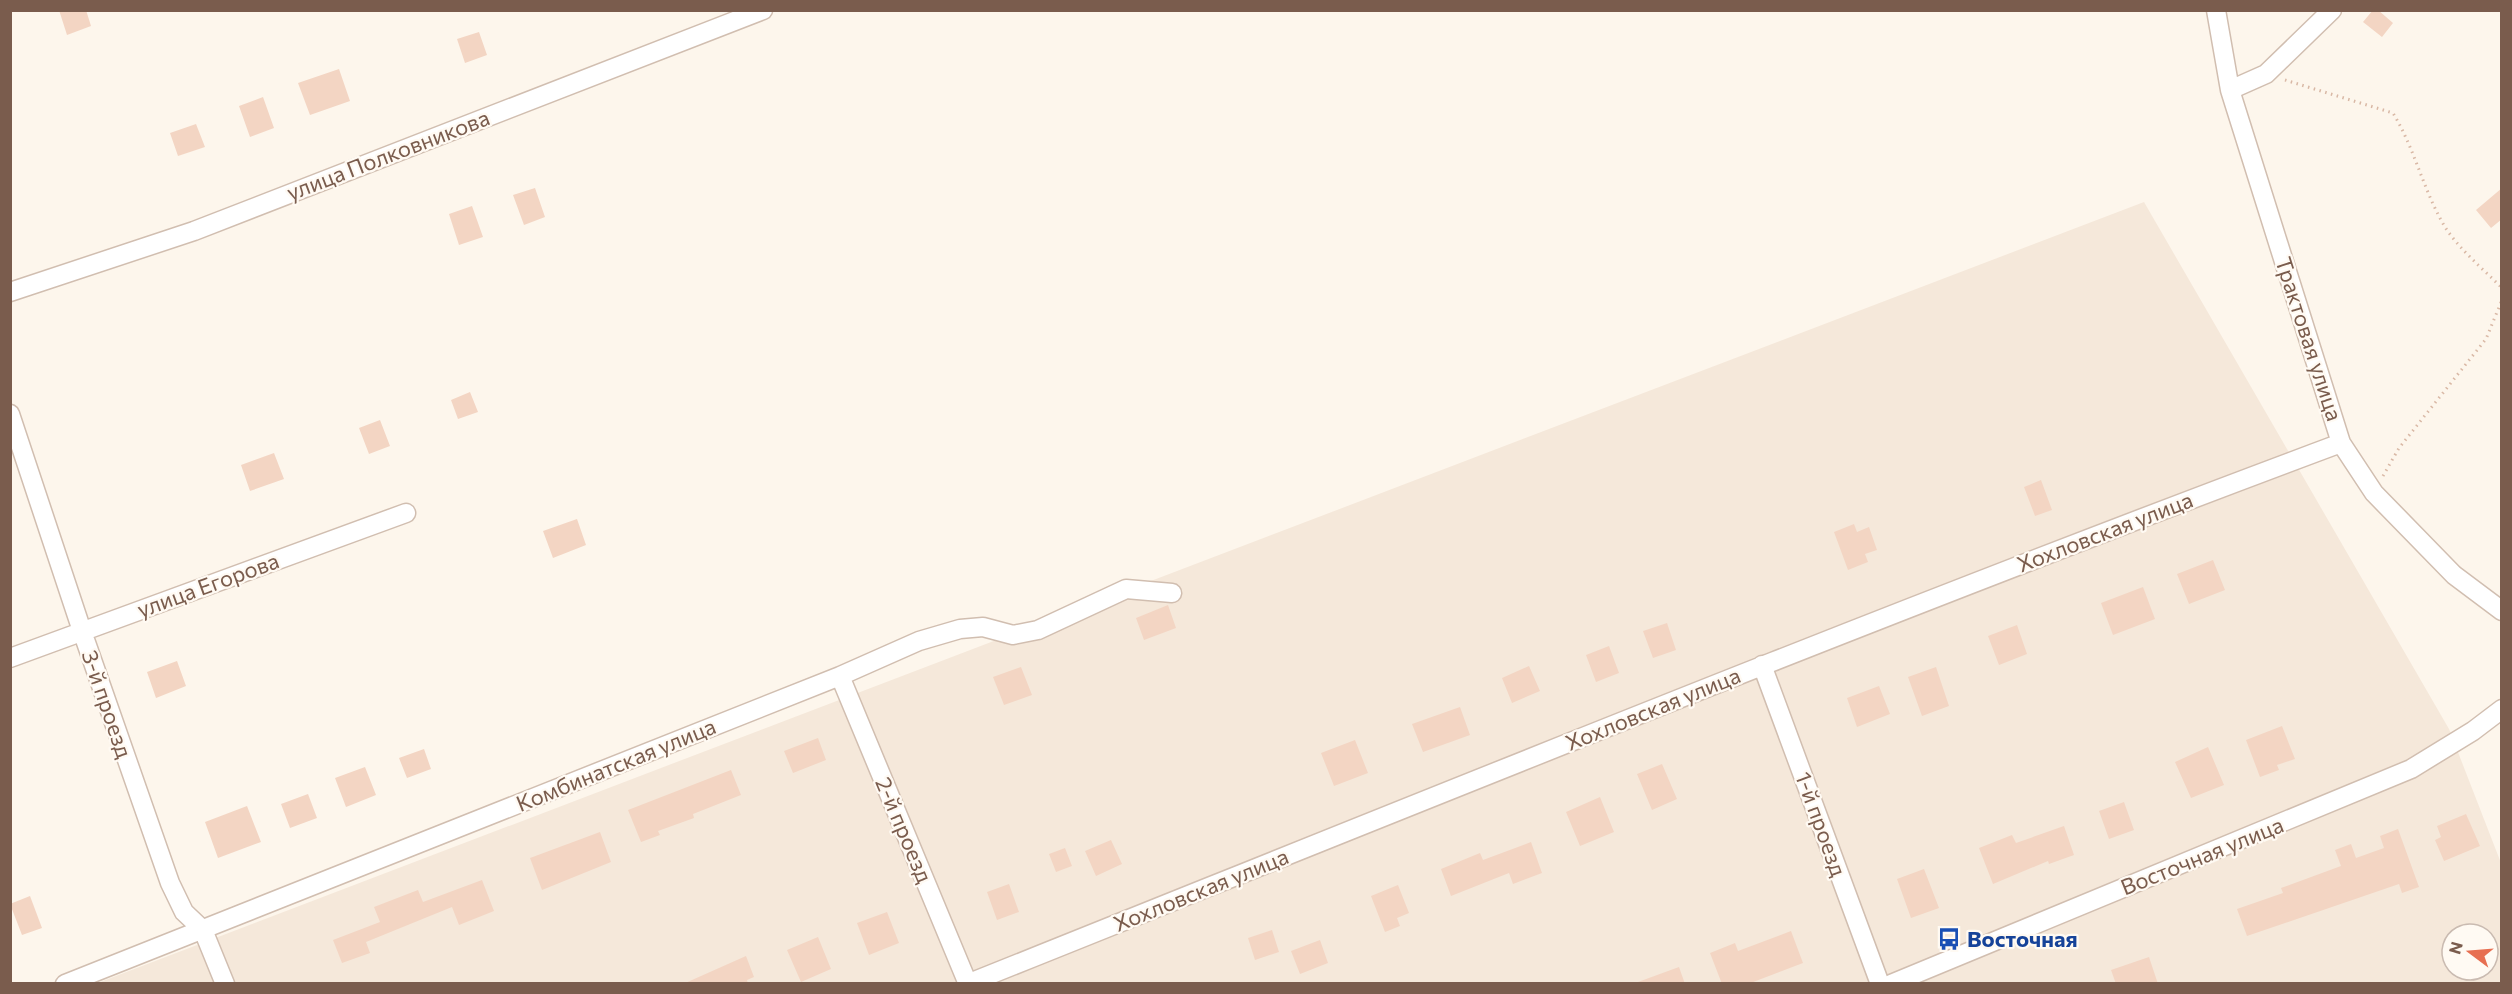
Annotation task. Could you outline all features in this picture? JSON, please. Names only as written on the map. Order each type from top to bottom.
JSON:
[{"type":"street","name":"улица Полковникова","points":[[10,292],[194,231],[763,10]]},
{"type":"street","name":"Трактовая улица","points":[[2216,10],[2230,90],[2342,443],[2374,493],[2454,575],[2502,610]]},
{"type":"street","points":[[2230,90],[2266,74],[2332,10]]},
{"type":"street","name":"3-й проезд","points":[[10,414],[82,631],[170,883],[184,912],[203,930],[225,984]]},
{"type":"street","name":"Хохловская улица","points":[[968,983],[1762,665],[2116,527],[2342,443]]},
{"type":"street","name":"улица Егорова","points":[[10,658],[406,513]]},
{"type":"street","name":"Комбинатская улица","points":[[65,984],[840,676],[918,641],[960,629],[983,627],[1013,635],[1038,630],[1126,589],[1172,593]]},
{"type":"street","name":"1-й проезд","points":[[1762,665],[1880,984]]},
{"type":"street","name":"2-й проезд","points":[[840,676],[968,983]]},
{"type":"street","name":"Восточная улица","points":[[1891,984],[2411,769],[2473,731],[2502,709]]},
{"type":"path","points":[[2266,74],[2393,113],[2406,135],[2424,188],[2446,229],[2502,288]]},
{"type":"path","points":[[2374,493],[2399,447],[2486,339],[2502,300]]},
{"type":"shaded area","points":[[2144,202],[2449,729],[2501,863],[2501,983],[95,984]]},
{"type":"building","points":[[59,10],[86,10],[91,26],[67,35]]},
{"type":"building","points":[[2373,10],[2378,10],[2393,23],[2382,37],[2363,22]]},
{"type":"building","points":[[479,32],[487,55],[465,63],[457,39]]},
{"type":"building","points":[[339,69],[350,101],[310,115],[298,83]]},
{"type":"building","points":[[263,97],[274,128],[250,137],[239,106]]},
{"type":"building","points":[[196,124],[205,147],[178,156],[170,133]]},
{"type":"building","points":[[535,188],[545,217],[524,225],[513,195]]},
{"type":"building","points":[[2502,188],[2502,219],[2491,228],[2476,210]]},
{"type":"building","points":[[472,206],[483,237],[459,245],[449,214]]},
{"type":"building","points":[[470,392],[478,412],[458,419],[451,400]]},
{"type":"building","points":[[380,420],[390,446],[369,454],[359,428]]},
{"type":"building","points":[[274,453],[284,479],[250,491],[241,465]]},
{"type":"building","points":[[2041,480],[2052,510],[2035,516],[2024,487]]},
{"type":"building","points":[[577,519],[586,545],[553,558],[543,531]]},
{"type":"building","points":[[1854,524],[1857,532],[1869,527],[1877,550],[1865,554],[1868,562],[1848,570],[1834,532]]},
{"type":"building","points":[[2213,560],[2225,590],[2189,604],[2177,574]]},
{"type":"building","points":[[2143,587],[2155,619],[2113,635],[2101,603]]},
{"type":"building","points":[[1168,605],[1176,628],[1144,640],[1136,618]]},
{"type":"building","points":[[1667,623],[1676,650],[1653,658],[1643,631]]},
{"type":"building","points":[[2017,625],[2027,654],[1999,665],[1988,636]]},
{"type":"building","points":[[1609,646],[1619,673],[1596,682],[1586,655]]},
{"type":"building","points":[[177,661],[186,686],[156,698],[147,672]]},
{"type":"building","points":[[1529,666],[1540,691],[1512,703],[1502,678]]},
{"type":"building","points":[[1021,667],[1032,695],[1004,705],[993,677]]},
{"type":"building","points":[[1936,667],[1949,706],[1922,716],[1908,677]]},
{"type":"building","points":[[1879,686],[1890,714],[1857,727],[1847,698]]},
{"type":"building","points":[[1460,707],[1470,735],[1423,752],[1412,724]]},
{"type":"building","points":[[2282,726],[2295,759],[2277,765],[2279,770],[2260,777],[2246,740]]},
{"type":"building","points":[[818,738],[826,760],[793,773],[784,751]]},
{"type":"building","points":[[1355,740],[1368,773],[1334,786],[1321,753]]},
{"type":"building","points":[[2208,747],[2224,785],[2191,798],[2175,762]]},
{"type":"building","points":[[424,749],[431,769],[407,778],[399,758]]},
{"type":"building","points":[[1662,764],[1677,799],[1652,810],[1637,774]]},
{"type":"building","points":[[365,767],[376,795],[346,807],[335,778]]},
{"type":"building","points":[[731,770],[741,795],[693,814],[694,818],[658,831],[660,835],[641,842],[628,810]]},
{"type":"building","points":[[308,794],[317,818],[290,828],[281,804]]},
{"type":"building","points":[[1600,797],[1614,832],[1580,846],[1566,812]]},
{"type":"building","points":[[2124,802],[2134,830],[2109,839],[2099,811]]},
{"type":"building","points":[[247,806],[261,842],[218,858],[205,822]]},
{"type":"building","points":[[2466,814],[2480,846],[2444,861],[2435,840],[2441,837],[2437,826]]},
{"type":"building","points":[[2064,826],[2074,855],[2049,864],[2048,861],[1993,884],[1979,848],[2012,835],[2016,843]]},
{"type":"building","points":[[2398,829],[2419,887],[2402,893],[2399,884],[2247,936],[2237,909],[2283,893],[2281,888],[2341,866],[2335,850],[2351,844],[2356,858],[2384,848],[2380,836]]},
{"type":"building","points":[[600,832],[611,862],[542,890],[530,858]]},
{"type":"building","points":[[1111,840],[1122,864],[1096,876],[1085,851]]},
{"type":"building","points":[[1531,842],[1542,873],[1513,884],[1509,873],[1451,896],[1441,869],[1480,853],[1483,860]]},
{"type":"building","points":[[1065,848],[1072,866],[1056,872],[1049,854]]},
{"type":"building","points":[[1924,869],[1939,908],[1911,918],[1897,879]]},
{"type":"building","points":[[482,880],[494,911],[459,925],[452,907],[366,942],[370,953],[342,963],[333,940],[380,922],[374,907],[418,890],[423,902]]},
{"type":"building","points":[[1009,884],[1019,912],[997,920],[987,892]]},
{"type":"building","points":[[1398,885],[1409,913],[1397,918],[1400,926],[1385,932],[1371,896]]},
{"type":"building","points":[[30,896],[42,928],[22,935],[10,904]]},
{"type":"building","points":[[887,912],[899,943],[869,955],[857,923]]},
{"type":"building","points":[[1272,930],[1279,952],[1255,960],[1248,938]]},
{"type":"building","points":[[1791,931],[1803,963],[1748,984],[1722,984],[1710,953],[1735,943],[1738,951]]},
{"type":"building","points":[[818,937],[831,969],[801,982],[787,950]]},
{"type":"building","points":[[1320,940],[1328,963],[1300,974],[1291,951]]},
{"type":"building","points":[[746,956],[754,977],[747,980],[748,984],[683,984]]},
{"type":"building","points":[[2149,957],[2158,984],[2116,984],[2111,970]]},
{"type":"building","points":[[1679,967],[1685,984],[1638,984],[1638,982]]},
{"type":"place","name":"Восточная","points":[[1949,939]]}]
